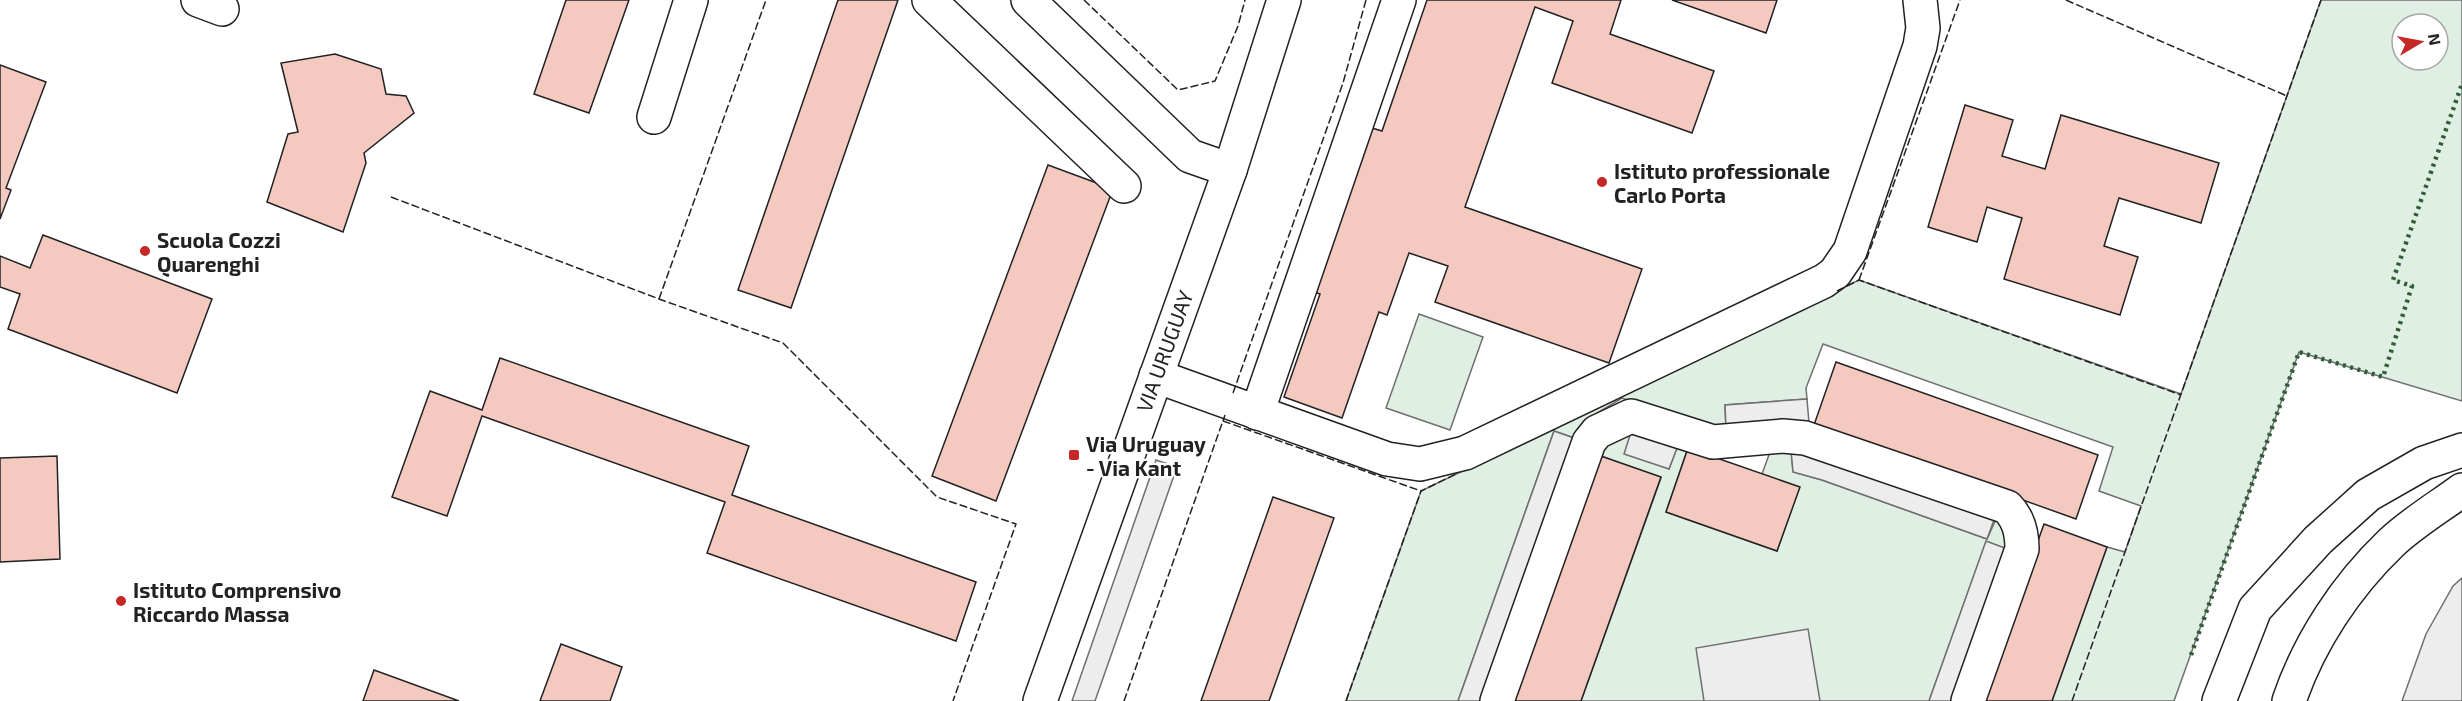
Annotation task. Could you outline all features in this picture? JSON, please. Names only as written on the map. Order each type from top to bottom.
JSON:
[{"type":"street","points":[[654,117],[691,0]]},
{"type":"street","points":[[929,0],[1124,186]]},
{"type":"street","points":[[1028,0],[1190,156],[1230,170]]},
{"type":"street","name":"VIA URUGUAY","points":[[1040,701],[1230,170],[1284,0]]},
{"type":"street","points":[[1257,413],[1398,0]]},
{"type":"street","points":[[1156,376],[1387,459],[1420,464],[1449,459],[1824,281],[1835,273],[1850,251],[1920,46],[1923,28],[1920,0]]},
{"type":"street","points":[[1497,701],[1589,442],[1597,432],[1631,416],[1713,442],[1783,436],[1805,438],[2007,507],[2016,518],[2022,532],[2022,549],[1968,701]]},
{"type":"street","points":[[2219,701],[2255,609],[2318,540],[2368,495],[2424,463],[2462,450]]},
{"type":"street","points":[[2289,701],[2301,666],[2338,606],[2392,542],[2462,490]]},
{"type":"green space","points":[[2321,0],[2462,0],[2462,401],[2299,352],[2174,701],[2052,701],[2107,547],[2125,552],[2141,506],[2099,491],[2113,447],[1823,344],[1806,388],[1807,399],[1725,405],[1726,429],[1699,426],[1622,398],[1584,421],[1577,439],[1554,431],[1458,701],[1346,701],[1421,491],[1859,280],[2181,394]]},
{"type":"green space","points":[[1419,314],[1483,337],[1450,430],[1386,408]]},
{"type":"green space","points":[[1627,431],[1669,469],[1678,445],[1688,448],[1666,512],[1777,551],[1799,488],[1762,474],[1770,452],[1791,450],[1793,472],[1822,480],[1987,539],[1997,517],[2010,550],[1986,542],[1929,701],[1581,701],[1661,478],[1598,455],[1601,448]]},
{"type":"shaded area","points":[[1807,399],[1809,423],[1726,429],[1725,405]]},
{"type":"shaded area","points":[[1554,431],[1577,439],[1484,701],[1458,701]]},
{"type":"shaded area","points":[[1631,432],[1677,448],[1669,469],[1624,454]]},
{"type":"shaded area","points":[[1791,450],[1995,517],[1987,539],[1822,480],[1793,472]]},
{"type":"shaded area","points":[[1156,460],[1177,467],[1095,701],[1072,701]]},
{"type":"shaded area","points":[[1986,541],[2010,550],[1956,701],[1929,701]]},
{"type":"shaded area","points":[[2462,578],[2462,701],[2402,701],[2426,634],[2453,586]]},
{"type":"shaded area","points":[[1808,629],[1820,701],[1704,701],[1696,648]]},
{"type":"building","points":[[566,0],[629,0],[589,113],[534,94]]},
{"type":"building","points":[[838,0],[898,0],[791,308],[738,290]]},
{"type":"building","points":[[1427,0],[1621,0],[1610,34],[1714,71],[1692,133],[1552,83],[1573,21],[1535,7],[1465,207],[1642,269],[1609,363],[1435,302],[1448,266],[1409,253],[1387,315],[1379,312],[1342,418],[1284,397],[1320,294],[1314,292],[1372,128],[1382,131]]},
{"type":"building","points":[[1672,0],[1777,0],[1766,33]]},
{"type":"building","points":[[335,54],[381,69],[386,94],[406,96],[414,113],[364,153],[366,163],[343,232],[267,202],[288,134],[298,132],[281,63]]},
{"type":"building","points":[[0,65],[46,82],[6,188],[11,190],[0,219]]},
{"type":"building","points":[[1965,105],[2013,120],[2002,156],[2045,169],[2061,115],[2219,163],[2201,223],[2119,198],[2104,246],[2138,257],[2120,315],[2004,279],[2022,218],[1987,207],[1977,242],[1928,227]]},
{"type":"building","points":[[1048,165],[1113,189],[996,501],[932,476]]},
{"type":"building","points":[[43,235],[212,299],[177,393],[8,329],[20,294],[0,287],[0,256],[30,268]]},
{"type":"building","points":[[500,358],[749,446],[732,495],[976,582],[956,641],[707,553],[725,502],[482,416],[447,516],[392,497],[430,391],[482,410]]},
{"type":"building","points":[[1836,362],[2098,455],[2076,519],[1814,425]]},
{"type":"building","points":[[1688,448],[1800,487],[1777,551],[1666,512]]},
{"type":"building","points":[[1598,455],[1661,477],[1581,701],[1510,701]]},
{"type":"building","points":[[57,456],[60,559],[0,562],[0,458]]},
{"type":"building","points":[[1273,497],[1334,518],[1269,701],[1201,701]]},
{"type":"building","points":[[2044,524],[2107,547],[2052,701],[1981,701]]},
{"type":"building","points":[[561,644],[622,667],[610,701],[540,701]]},
{"type":"building","points":[[374,670],[459,701],[363,701]]},
{"type":"hedge","points":[[2191,655],[2299,352],[2383,377],[2412,286],[2393,280],[2462,84]]},
{"type":"fence","points":[[659,299],[766,0]]},
{"type":"fence","points":[[1084,0],[1178,90],[1215,81],[1238,26],[1245,0]]},
{"type":"fence","points":[[1233,393],[1343,83],[1366,0]]},
{"type":"fence","points":[[1859,280],[1960,0]]},
{"type":"fence","points":[[2066,0],[2287,96]]},
{"type":"fence","points":[[2072,701],[2321,0]]},
{"type":"fence","points":[[391,197],[659,299],[783,343],[937,497],[1016,524],[953,701]]},
{"type":"fence","points":[[1837,291],[1859,280],[2181,395]]},
{"type":"fence","points":[[1124,701],[1225,415]]},
{"type":"fence","points":[[1223,421],[1421,491]]},
{"type":"fence","points":[[1346,701],[1421,491],[1458,473]]},
{"type":"place","name":"Istituto professionale Carlo Porta","points":[[1602,182]]},
{"type":"place","name":"Scuola Cozzi Quarenghi","points":[[145,251]]},
{"type":"place","name":"Via Uruguay - Via Kant","points":[[1074,455]]},
{"type":"place","name":"Istituto Comprensivo Riccardo Massa","points":[[121,601]]}]
